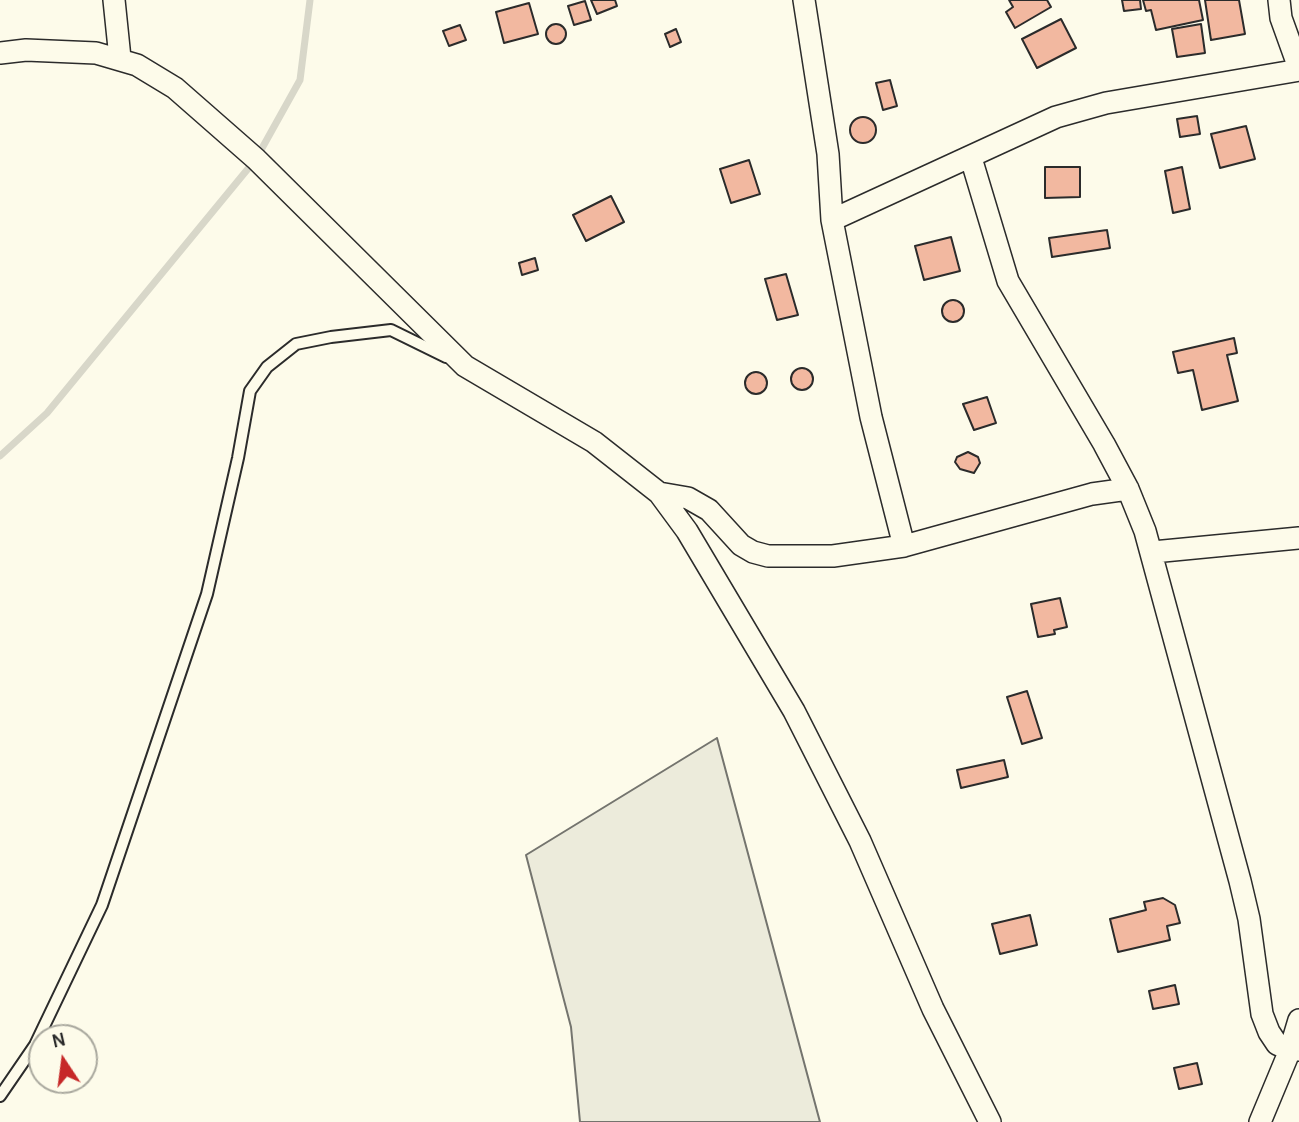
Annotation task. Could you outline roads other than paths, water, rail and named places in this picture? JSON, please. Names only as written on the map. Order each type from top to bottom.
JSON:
[{"type":"street","points":[[114,0],[120,58]]},
{"type":"street","points":[[804,0],[828,154],[832,220],[871,417],[904,546]]},
{"type":"street","points":[[832,220],[1056,117],[1106,103],[1299,69],[1280,18],[1279,0]]},
{"type":"street","points":[[0,53],[26,50],[96,53],[120,58],[136,65],[175,88],[256,159],[465,366],[593,442],[659,492],[687,531],[794,711],[860,841],[933,1009],[990,1122]]},
{"type":"street","points":[[971,158],[1008,281],[1128,489],[1153,552],[1249,919],[1262,1014],[1277,1044],[1295,1050]]},
{"type":"street","points":[[659,492],[688,498],[709,510],[741,545],[753,552],[768,556],[833,556],[904,546],[1092,494],[1128,489]]},
{"type":"street","points":[[1153,552],[1299,538]]},
{"type":"street","points":[[1260,1122],[1295,1050],[1299,1020]]},
{"type":"lane","points":[[0,1096],[35,1045],[102,905],[207,594],[238,458],[250,391],[267,367],[296,344],[391,330],[465,366]]},
{"type":"waterway","points":[[0,456],[47,413],[256,159],[300,80],[310,0]]}]
